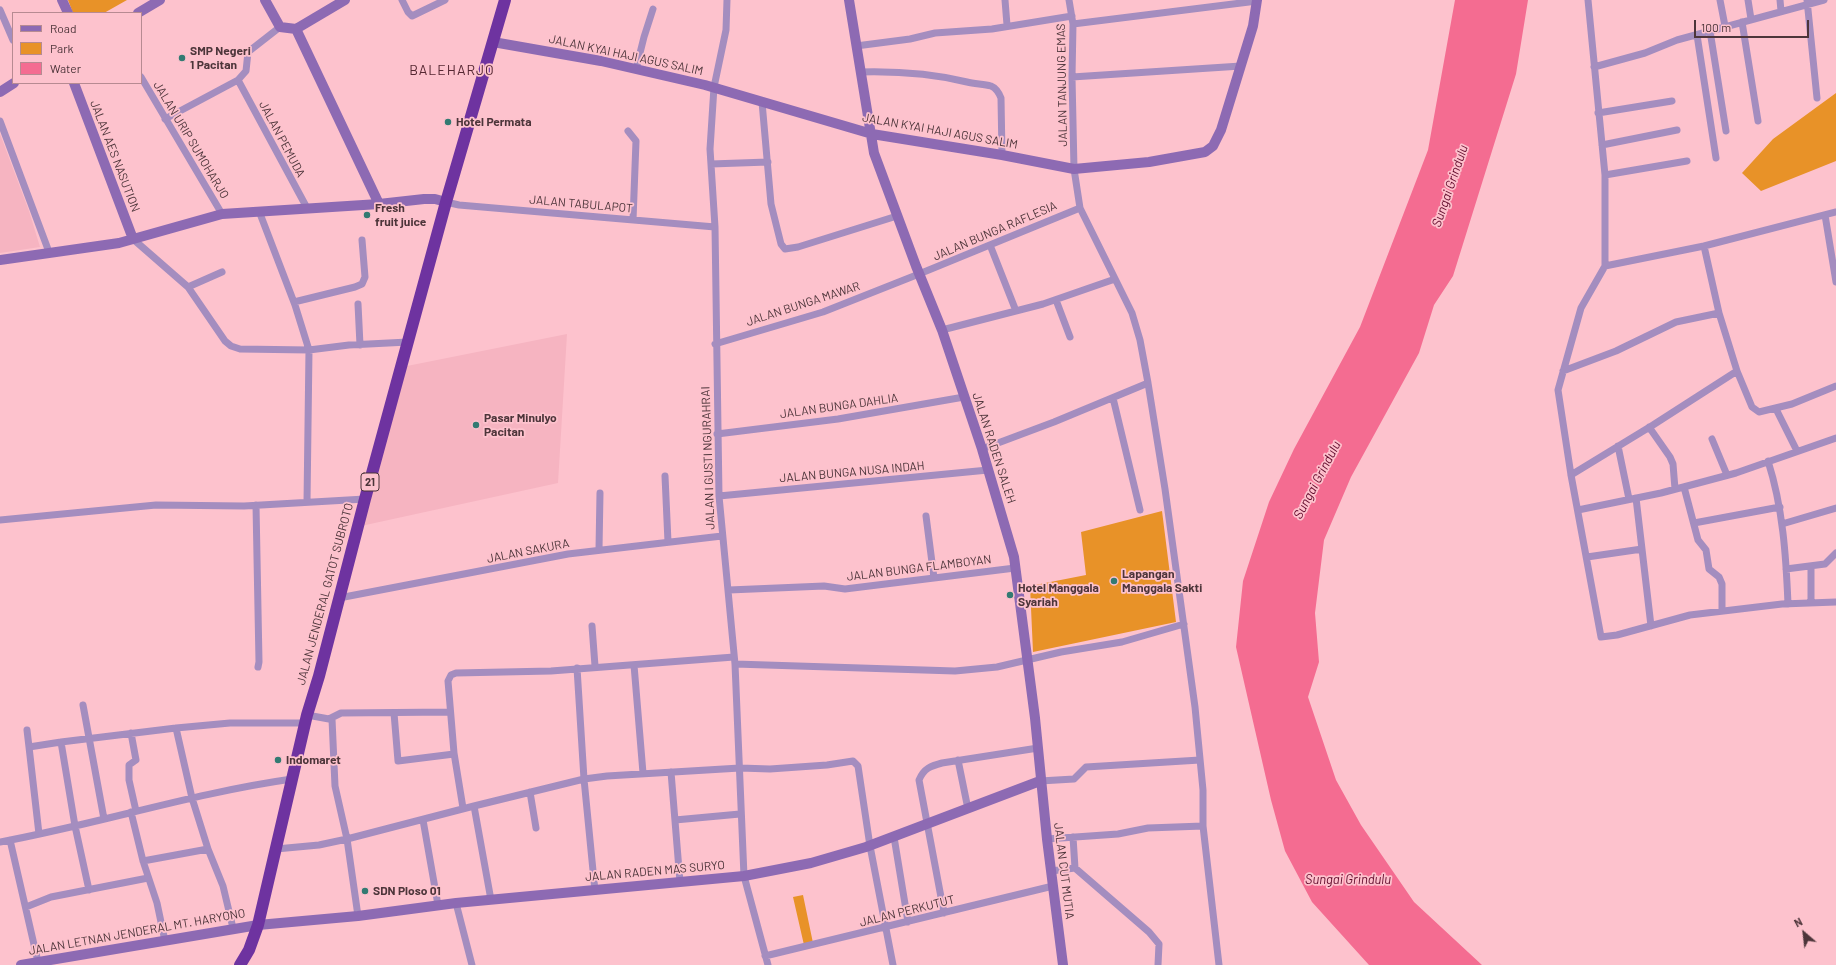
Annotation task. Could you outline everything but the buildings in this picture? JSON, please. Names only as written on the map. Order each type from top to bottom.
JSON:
[{"type":"highway","name":"JALAN JENDERAL GATOT SUBROTO","points":[[240,965],[249,950],[258,925],[292,779],[300,721],[319,676],[365,499],[446,202],[506,0]]},
{"type":"street","points":[[62,0],[68,12]]},
{"type":"street","points":[[140,12],[160,0]]},
{"type":"street","points":[[265,0],[280,27]]},
{"type":"street","points":[[165,119],[238,80],[246,71],[248,52],[280,27],[296,29],[345,0]]},
{"type":"street","points":[[402,0],[408,12],[412,16],[445,0]]},
{"type":"street","name":"JALAN I GUSTI NGURAHRAI","points":[[727,0],[726,30],[714,87],[710,149],[714,227],[719,496],[735,660],[740,768],[740,814],[744,876],[768,965]]},
{"type":"street","name":"JALAN RADEN SALEH","points":[[848,0],[872,134],[874,153],[919,274],[942,330],[982,449],[1015,568],[1038,748],[1040,781]]},
{"type":"street","points":[[1005,0],[1007,25]]},
{"type":"street","name":"JALAN TANJUNG EMAS","points":[[1069,0],[1073,24],[1072,77],[1074,169],[1080,208],[1132,314],[1140,340],[1148,383],[1184,624],[1200,760],[1204,826],[1219,965]]},
{"type":"street","points":[[1588,0],[1605,175],[1605,266],[1581,308],[1558,390],[1571,475],[1600,637],[1610,637],[1690,615],[1788,604],[1836,602]]},
{"type":"street","points":[[1720,0],[1725,26]]},
{"type":"street","points":[[1748,0],[1751,19]]},
{"type":"street","points":[[1780,0],[1781,11]]},
{"type":"street","points":[[1594,67],[1646,53],[1677,40],[1781,11],[1807,2],[1824,0]]},
{"type":"street","points":[[1073,24],[1257,1]]},
{"type":"street","name":"JALAN KYAI HAJI AGUS SALIM","points":[[493,42],[601,61],[714,87],[872,134],[1002,155],[1074,169],[1150,162],[1205,152],[1213,146],[1221,130],[1241,66],[1253,26],[1257,1]]},
{"type":"street","points":[[1807,2],[1817,98]]},
{"type":"street","points":[[636,69],[653,9]]},
{"type":"street","points":[[0,10],[12,38]]},
{"type":"street","points":[[856,46],[910,39],[935,33],[992,28],[1072,16]]},
{"type":"street","points":[[1742,22],[1758,120]]},
{"type":"street","points":[[296,29],[379,204]]},
{"type":"street","points":[[1710,31],[1726,131]]},
{"type":"street","points":[[1697,35],[1716,158]]},
{"type":"street","points":[[1072,77],[1241,66]]},
{"type":"street","points":[[860,72],[899,71],[952,78],[968,83],[992,87],[998,91],[1001,98],[1002,155]]},
{"type":"street","name":"JALAN URIP SUMOHARJO","points":[[142,79],[222,214]]},
{"type":"street","name":"JALAN PEMUDA","points":[[238,80],[307,208]]},
{"type":"street","points":[[0,92],[12,84]]},
{"type":"street","name":"JALAN AES NASUTION","points":[[74,84],[133,239]]},
{"type":"street","points":[[1598,113],[1672,101]]},
{"type":"street","points":[[762,102],[771,204],[781,244],[785,249],[897,216]]},
{"type":"street","points":[[0,122],[49,252]]},
{"type":"street","points":[[1602,145],[1677,130]]},
{"type":"street","points":[[628,131],[636,141],[633,220]]},
{"type":"street","points":[[1605,175],[1687,161]]},
{"type":"street","points":[[711,164],[768,162]]},
{"type":"street","points":[[0,260],[119,243],[222,214],[379,204],[424,199],[435,199],[446,202]]},
{"type":"street","name":"JALAN TABULAPOT","points":[[446,202],[714,227]]},
{"type":"street","name":"JALAN BUNGA RAFLESIA","points":[[919,274],[1080,208]]},
{"type":"street","points":[[259,211],[294,302],[309,350],[306,502]]},
{"type":"street","points":[[1605,266],[1704,246],[1836,212]]},
{"type":"street","points":[[1825,215],[1834,259],[1836,282]]},
{"type":"street","points":[[133,239],[188,287],[225,341],[231,346],[240,349],[309,350],[408,342]]},
{"type":"street","points":[[294,302],[354,288],[362,284],[365,277],[362,240]]},
{"type":"street","points":[[990,245],[1016,311]]},
{"type":"street","points":[[1704,246],[1719,313],[1737,371],[1749,401],[1756,410],[1764,412],[1776,409],[1836,386]]},
{"type":"street","points":[[188,287],[222,272]]},
{"type":"street","name":"JALAN BUNGA MAWAR","points":[[715,344],[823,312],[919,274]]},
{"type":"street","points":[[942,330],[1056,300],[1115,279]]},
{"type":"street","points":[[1056,300],[1070,337]]},
{"type":"street","points":[[358,304],[360,345]]},
{"type":"street","points":[[1563,371],[1616,351],[1676,322],[1719,313]]},
{"type":"street","points":[[1571,475],[1737,371]]},
{"type":"street","points":[[982,449],[1054,422],[1148,383]]},
{"type":"street","name":"JALAN BUNGA DAHLIA","points":[[717,434],[838,419],[964,397]]},
{"type":"street","points":[[1113,398],[1140,510]]},
{"type":"street","points":[[1776,409],[1797,452]]},
{"type":"street","points":[[1649,427],[1670,457],[1675,489]]},
{"type":"street","points":[[1578,510],[1684,487],[1727,475],[1836,438]]},
{"type":"street","points":[[1712,439],[1727,475]]},
{"type":"street","points":[[1618,446],[1632,499],[1642,549],[1651,626]]},
{"type":"street","points":[[1768,461],[1780,507],[1788,604]]},
{"type":"street","name":"JALAN BUNGA NUSA INDAH","points":[[719,496],[988,470]]},
{"type":"street","points":[[665,476],[668,542]]},
{"type":"street","points":[[1684,487],[1698,540],[1706,550],[1709,569],[1719,577],[1722,584],[1722,612]]},
{"type":"street","points":[[599,549],[600,493]]},
{"type":"street","points":[[0,520],[156,506],[256,505],[365,499]]},
{"type":"street","points":[[256,505],[258,667]]},
{"type":"street","points":[[1694,523],[1780,507]]},
{"type":"street","points":[[1782,524],[1836,508]]},
{"type":"street","points":[[926,516],[934,578]]},
{"type":"street","name":"JALAN SAKURA","points":[[339,598],[568,554],[599,549],[722,536]]},
{"type":"street","points":[[1586,557],[1642,549]]},
{"type":"street","points":[[1786,569],[1825,564],[1836,553]]},
{"type":"street","points":[[1811,566],[1811,603]]},
{"type":"street","name":"JALAN BUNGA FLAMBOYAN","points":[[729,590],[824,586],[845,589],[1015,568]]},
{"type":"street","points":[[463,808],[454,754],[450,712],[449,678],[456,674],[735,660],[955,672],[997,667],[1061,652],[1122,642],[1184,624]]},
{"type":"street","points":[[592,626],[595,666]]},
{"type":"street","points":[[634,665],[643,773]]},
{"type":"street","points":[[576,668],[584,779],[595,891]]},
{"type":"street","points":[[83,705],[104,819]]},
{"type":"street","points":[[29,746],[89,737],[230,723],[332,719],[341,714],[450,712]]},
{"type":"street","points":[[394,713],[398,761],[454,754]]},
{"type":"street","points":[[332,719],[335,786],[347,839],[358,916]]},
{"type":"street","points":[[176,728],[192,798],[208,849],[223,886],[233,928]]},
{"type":"street","points":[[27,730],[39,834]]},
{"type":"street","points":[[131,733],[136,760],[128,765],[128,772],[134,812],[143,861],[157,903],[165,941]]},
{"type":"street","points":[[61,742],[75,826],[89,890]]},
{"type":"street","points":[[944,913],[929,823],[919,780],[922,772],[928,767],[942,762],[1038,748]]},
{"type":"street","points":[[276,849],[319,846],[423,820],[463,808],[584,779],[643,773],[740,768],[770,769],[853,760],[858,766],[870,846],[893,965]]},
{"type":"street","points":[[958,760],[968,808]]},
{"type":"street","points":[[1040,781],[1074,779],[1086,767],[1200,760]]},
{"type":"street","points":[[671,772],[680,882]]},
{"type":"street","points":[[0,842],[192,798],[292,779]]},
{"type":"street","name":"JALAN RADEN MAS SURYO","points":[[258,925],[358,916],[456,903],[744,876],[811,863],[870,846],[1040,781]]},
{"type":"street","name":"JALAN CUT MUTIA","points":[[1040,781],[1063,965]]},
{"type":"street","points":[[530,792],[536,828]]},
{"type":"street","points":[[474,806],[491,900]]},
{"type":"street","points":[[675,820],[740,814]]},
{"type":"street","points":[[423,820],[438,905]]},
{"type":"street","points":[[1047,839],[1118,834],[1148,828],[1204,826]]},
{"type":"street","points":[[894,837],[908,922]]},
{"type":"street","points":[[1073,837],[1075,868],[1157,940],[1160,946],[1158,965]]},
{"type":"street","points":[[10,840],[38,962]]},
{"type":"street","points":[[143,861],[208,849]]},
{"type":"street","points":[[1051,871],[1075,868]]},
{"type":"street","points":[[26,907],[51,897],[148,878]]},
{"type":"street","name":"JALAN PERKUTUT","points":[[765,956],[1053,886]]},
{"type":"street","points":[[456,903],[472,965]]},
{"type":"street","name":"JALAN LETNAN JENDERAL MT. HARYONO","points":[[21,965],[233,928],[258,925]]},
{"type":"shaded area","points":[[0,134],[29,211],[40,247],[0,253]]},
{"type":"shaded area","name":"Pasar Minulyo Pacitan","points":[[567,334],[558,483],[361,526],[407,366]]},
{"type":"green space","points":[[68,0],[127,0],[106,12],[73,12]]},
{"type":"green space","points":[[1836,93],[1836,161],[1761,191],[1742,173],[1773,139]]},
{"type":"green space","name":"Lapangan Manggala Sakti","points":[[1162,511],[1176,622],[1033,652],[1030,586],[1086,575],[1081,532]]},
{"type":"green space","points":[[803,895],[813,943],[804,945],[793,897]]},
{"type":"water","name":"Sungai Grindulu","points":[[1455,0],[1528,0],[1516,74],[1453,276],[1434,305],[1419,353],[1351,477],[1324,540],[1315,613],[1319,662],[1308,697],[1336,780],[1361,825],[1414,902],[1482,965],[1369,965],[1312,902],[1285,851],[1271,800],[1236,647],[1243,581],[1269,502],[1294,449],[1360,327],[1428,150]]},
{"type":"place","name":"SMP Negeri 1 Pacitan","points":[[182,58]]},
{"type":"place","name":"Hotel Permata","points":[[448,122]]},
{"type":"place","name":"Fresh fruit juice","points":[[367,215]]},
{"type":"place","name":"Pasar Minulyo Pacitan","points":[[476,425]]},
{"type":"place","name":"Lapangan Manggala Sakti","points":[[1114,581]]},
{"type":"place","name":"Hotel Manggala Syariah","points":[[1010,595]]},
{"type":"place","name":"Indomaret","points":[[278,760]]},
{"type":"place","name":"SDN Ploso 01","points":[[365,891]]},
{"type":"district","name":"BALEHARJO","points":[[452,70]]}]
